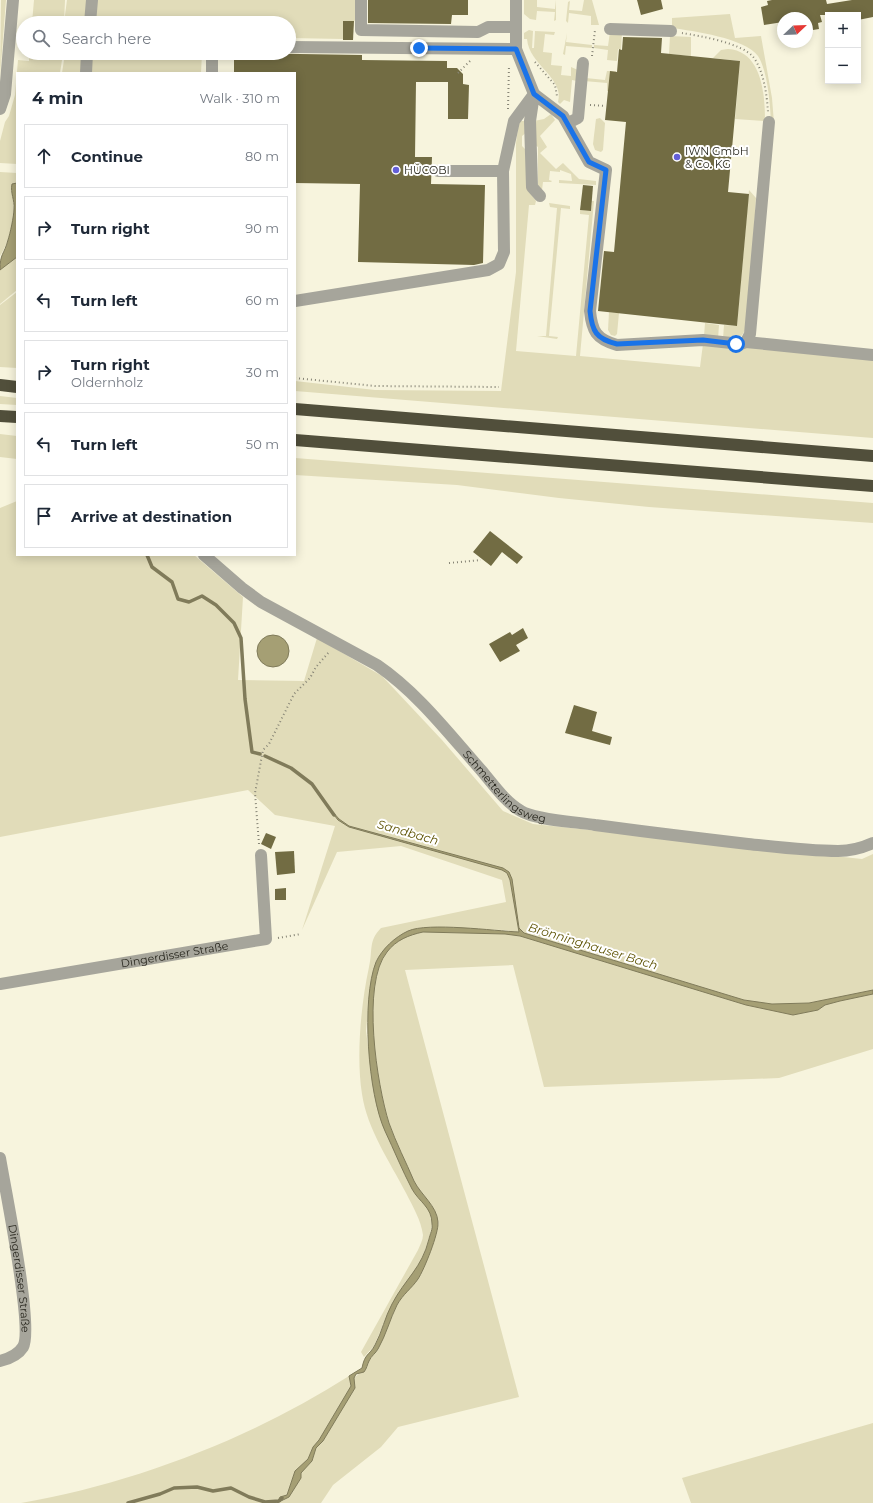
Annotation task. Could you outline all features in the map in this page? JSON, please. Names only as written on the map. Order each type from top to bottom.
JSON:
[{"type":"highway","points":[[0,385],[16,387]]},
{"type":"highway","points":[[296,409],[873,456]]},
{"type":"highway","points":[[0,416],[16,417]]},
{"type":"highway","points":[[296,440],[873,486]]},
{"type":"street","points":[[0,109],[5,94],[13,0]]},
{"type":"street","points":[[91,16],[92,0]]},
{"type":"street","points":[[361,0],[361,30],[478,32],[488,27],[516,27]]},
{"type":"street","points":[[516,0],[516,49],[534,94],[530,121],[532,187],[540,196]]},
{"type":"street","points":[[610,29],[671,31]]},
{"type":"street","points":[[296,47],[516,49]]},
{"type":"street","points":[[86,72],[87,60]]},
{"type":"street","points":[[212,60],[212,72]]},
{"type":"street","points":[[568,124],[578,118],[587,63]]},
{"type":"street","points":[[296,301],[494,268],[502,258],[504,252],[503,171],[514,121],[534,94]]},
{"type":"street","points":[[534,94],[563,116],[589,162],[606,170],[590,311],[591,324],[596,335],[605,342],[617,344],[703,340],[736,344],[746,342],[873,355]]},
{"type":"street","points":[[746,342],[750,334],[769,122]]},
{"type":"street","points":[[438,171],[503,171]]},
{"type":"street","name":"Schmetterlingsweg","points":[[205,556],[242,588],[261,602],[377,665],[403,684],[503,795],[520,811],[530,814],[656,834],[785,848],[839,851],[863,848],[873,843]]},
{"type":"street","points":[[261,855],[266,940]]},
{"type":"street","name":"Dingerdisser Straße","points":[[0,984],[266,940]]},
{"type":"street","name":"Dingerdisser Straße","points":[[0,1158],[20,1278],[26,1325],[26,1338],[23,1347],[16,1354],[0,1361]]},
{"type":"path","points":[[587,63],[595,30]]},
{"type":"path","points":[[671,31],[739,47],[754,57],[761,74],[769,122]]},
{"type":"path","points":[[579,105],[606,106]]},
{"type":"path","points":[[296,378],[375,386],[499,387]]},
{"type":"path","points":[[449,563],[482,560]]},
{"type":"path","points":[[261,855],[255,793],[263,750],[269,744],[294,694],[310,678],[316,667],[337,644]]},
{"type":"path","points":[[266,940],[300,934]]},
{"type":"shaded area","points":[[1,0],[6,0],[0,76]]},
{"type":"shaded area","points":[[34,0],[65,0],[64,16],[33,16]]},
{"type":"shaded area","points":[[67,0],[356,0],[355,20],[343,39],[296,38],[296,16],[65,15]]},
{"type":"shaded area","points":[[524,0],[537,0],[537,7],[555,9],[556,0],[556,20],[554,21],[555,12],[537,11],[536,20],[530,19],[524,14]]},
{"type":"shaded area","points":[[584,0],[592,0],[599,25],[591,25],[591,16],[569,13],[568,23],[566,21],[568,2],[570,1],[569,10],[582,11]]},
{"type":"shaded area","points":[[730,14],[735,38],[761,36],[772,98],[774,123],[754,346],[873,360],[873,438],[296,391],[296,381],[375,390],[501,391],[516,272],[516,143],[519,121],[526,121],[527,132],[522,136],[522,146],[526,150],[528,190],[536,201],[535,205],[529,205],[516,351],[576,356],[589,215],[580,214],[580,210],[591,211],[592,201],[594,201],[580,356],[700,367],[703,344],[748,345],[771,122],[769,97],[764,70],[758,56],[742,44],[718,36],[672,28],[672,18]]},
{"type":"shaded area","points":[[529,30],[533,31],[532,48],[534,48],[535,31],[555,32],[554,35],[545,34],[543,52],[552,53],[551,65],[562,66],[561,75],[571,76],[571,67],[578,70],[577,81],[572,80],[570,102],[564,100],[560,104],[558,102],[559,93],[552,78],[534,56],[529,48],[527,39],[524,39],[524,33]]},
{"type":"shaded area","points":[[610,32],[622,33],[621,49],[618,49],[617,61],[607,60],[608,50],[594,48],[594,45],[608,46]]},
{"type":"shaded area","points":[[567,33],[566,42],[592,45],[592,48],[566,46],[565,55],[563,54]]},
{"type":"shaded area","points":[[670,36],[691,37],[691,56],[669,54]]},
{"type":"shaded area","points":[[728,49],[739,52],[748,57],[755,66],[762,87],[765,121],[735,119],[740,61],[713,58],[721,50]]},
{"type":"shaded area","points":[[18,60],[62,60],[60,72],[17,72]]},
{"type":"shaded area","points":[[64,60],[202,60],[201,72],[62,72]]},
{"type":"shaded area","points":[[607,71],[616,71],[615,84],[617,91],[607,91],[607,83],[584,81],[586,78],[605,80]]},
{"type":"shaded area","points":[[16,83],[16,164],[0,163],[0,141],[15,95]]},
{"type":"shaded area","points":[[551,114],[555,120],[540,136],[547,147],[540,153],[556,169],[563,163],[579,179],[596,181],[596,185],[559,183],[559,180],[572,181],[571,174],[560,170],[560,172],[550,171],[549,180],[552,181],[543,182],[542,190],[538,187],[538,147],[534,144],[534,121],[544,119]]},
{"type":"shaded area","points":[[600,118],[605,123],[603,150],[601,152],[595,150],[593,144],[596,119]]},
{"type":"shaded area","points":[[0,172],[16,173],[16,184],[11,190],[14,206],[12,224],[7,242],[0,256]]},
{"type":"shaded area","points":[[16,183],[16,258],[0,270],[1,257],[7,245],[13,216],[14,206],[12,184]]},
{"type":"shaded area","points":[[749,190],[756,198],[748,326],[740,338],[723,339],[724,325],[737,326]]},
{"type":"shaded area","points":[[549,203],[570,206],[570,209],[561,208],[549,336],[558,337],[557,339],[537,336],[546,336],[557,208],[550,207]]},
{"type":"shaded area","points":[[16,258],[16,291],[0,304],[0,270]]},
{"type":"shaded area","points":[[16,293],[16,368],[0,367],[0,305]]},
{"type":"shaded area","points":[[609,312],[619,313],[617,334],[615,336],[611,335],[608,330]]},
{"type":"shaded area","points":[[705,323],[719,325],[718,339],[704,336]]},
{"type":"shaded area","points":[[0,396],[16,398],[16,405],[0,404]]},
{"type":"shaded area","points":[[0,434],[16,436],[16,459],[0,457]]},
{"type":"shaded area","points":[[296,458],[873,503],[873,523],[649,507],[559,498],[457,485],[296,475]]},
{"type":"shaded area","points":[[16,501],[16,556],[195,556],[243,597],[238,680],[304,681],[317,638],[382,676],[442,740],[503,811],[533,824],[862,859],[873,854],[873,990],[809,1003],[772,1004],[744,1000],[524,933],[519,928],[509,872],[503,868],[349,826],[339,819],[332,811],[338,820],[349,827],[502,869],[507,873],[510,880],[519,932],[505,930],[423,928],[409,931],[395,939],[376,961],[370,990],[366,1031],[374,1091],[413,1191],[429,1208],[432,1225],[427,1247],[420,1265],[393,1302],[374,1346],[364,1357],[361,1352],[418,1250],[423,1235],[414,1208],[374,1133],[362,1094],[359,1063],[360,1030],[366,982],[374,937],[381,928],[506,902],[502,880],[401,846],[337,852],[302,930],[335,826],[275,815],[248,790],[0,837],[0,508]]},
{"type":"shaded area","points":[[270,635],[276,635],[285,639],[289,651],[285,663],[276,667],[270,667],[261,663],[257,654],[257,648],[261,639]]},
{"type":"shaded area","points":[[331,811],[349,826],[503,868],[509,872],[512,879],[519,928],[524,933],[744,1000],[772,1004],[809,1003],[873,990],[873,994],[840,1001],[825,1005],[818,1010],[793,1015],[746,1005],[520,936],[505,934],[423,932],[408,936],[394,944],[387,952],[379,967],[375,987],[373,1010],[376,1061],[384,1106],[389,1123],[414,1181],[435,1211],[438,1227],[431,1251],[421,1274],[397,1305],[378,1349],[370,1359],[364,1372],[356,1374],[354,1378],[355,1388],[323,1441],[316,1448],[312,1461],[301,1473],[301,1478],[289,1497],[277,1503],[280,1497],[287,1495],[295,1471],[308,1459],[313,1447],[319,1440],[351,1386],[349,1376],[362,1368],[366,1357],[373,1349],[392,1304],[422,1258],[432,1230],[430,1213],[415,1194],[405,1175],[385,1131],[374,1094],[368,1047],[368,1022],[371,979],[376,962],[385,948],[394,940],[408,931],[418,928],[446,927],[519,932],[510,880],[507,873],[502,870],[349,827],[338,820]]},
{"type":"shaded area","points":[[423,932],[505,934],[520,936],[746,1005],[793,1015],[818,1010],[825,1005],[840,1001],[873,994],[873,1049],[779,1078],[544,1087],[513,965],[405,970],[519,1397],[398,1427],[381,1447],[333,1485],[321,1503],[279,1503],[289,1497],[301,1478],[301,1473],[312,1461],[316,1448],[323,1441],[355,1388],[354,1378],[367,1367],[368,1361],[378,1350],[397,1305],[406,1291],[417,1280],[439,1223],[429,1201],[419,1190],[413,1180],[390,1125],[380,1087],[373,1037],[374,988],[378,967],[386,952],[394,944],[408,936]]},
{"type":"shaded area","points":[[349,1376],[351,1386],[319,1440],[313,1447],[308,1459],[295,1471],[287,1495],[280,1497],[277,1503],[21,1503],[107,1483],[191,1455],[233,1438],[273,1419]]},
{"type":"shaded area","points":[[873,1423],[873,1503],[691,1503],[682,1478]]},
{"type":"building","points":[[368,0],[468,0],[468,15],[452,15],[451,24],[368,23]]},
{"type":"building","points":[[637,0],[661,0],[663,9],[641,15]]},
{"type":"building","points":[[826,0],[827,4],[852,0],[873,0],[873,17],[861,19],[861,12],[825,12],[825,15],[820,15],[822,22],[818,23],[819,29],[813,30],[813,12],[777,12],[777,23],[764,25],[761,7],[768,5],[767,1]]},
{"type":"building","points":[[343,21],[354,21],[353,40],[343,40]]},
{"type":"building","name":"IWN GmbH & Co. KG","points":[[623,37],[662,38],[661,53],[740,61],[728,192],[749,194],[737,326],[598,311],[604,251],[614,252],[626,122],[605,120],[610,71],[617,72],[619,49],[622,50]]},
{"type":"building","points":[[296,54],[362,55],[362,60],[447,61],[447,68],[457,68],[463,74],[463,84],[469,85],[468,119],[448,119],[448,82],[416,82],[415,157],[432,157],[431,184],[485,185],[483,263],[474,265],[358,262],[360,184],[296,183],[296,72],[234,72],[234,60],[296,60]]},
{"type":"building","points":[[583,185],[593,186],[591,211],[580,210]]},
{"type":"building","points":[[490,531],[523,557],[517,564],[502,552],[491,566],[473,552]]},
{"type":"building","points":[[523,628],[528,638],[516,645],[520,651],[500,662],[489,644],[510,632],[512,635]]},
{"type":"building","points":[[574,705],[597,712],[592,731],[612,737],[610,745],[565,733]]},
{"type":"building","points":[[266,833],[276,837],[271,849],[261,844]]},
{"type":"building","points":[[294,851],[295,873],[277,875],[275,852]]},
{"type":"building","points":[[286,888],[286,900],[275,900],[275,889]]},
{"type":"waterway","name":"Sandbach","points":[[147,556],[152,567],[172,582],[178,599],[189,602],[202,596],[216,605],[234,623],[241,638],[245,699],[252,752],[260,754]]},
{"type":"waterway","name":"Sandbach","points":[[265,756],[291,768],[312,784],[334,815]]},
{"type":"waterway","name":"Brönninghauser Bach","points":[[128,1503],[160,1494],[174,1488],[197,1487],[213,1491],[231,1488],[249,1497],[265,1502],[279,1501],[282,1498]]},
{"type":"place","name":"IWN GmbH & Co. KG","points":[[677,157]]},
{"type":"place","name":"HÜCOBI","points":[[396,170]]},
{"type":"route","points":[[419,48],[516,49],[534,94],[563,116],[589,162],[606,170],[590,311],[591,324],[596,335],[605,342],[617,344],[703,340],[736,344]]}]
